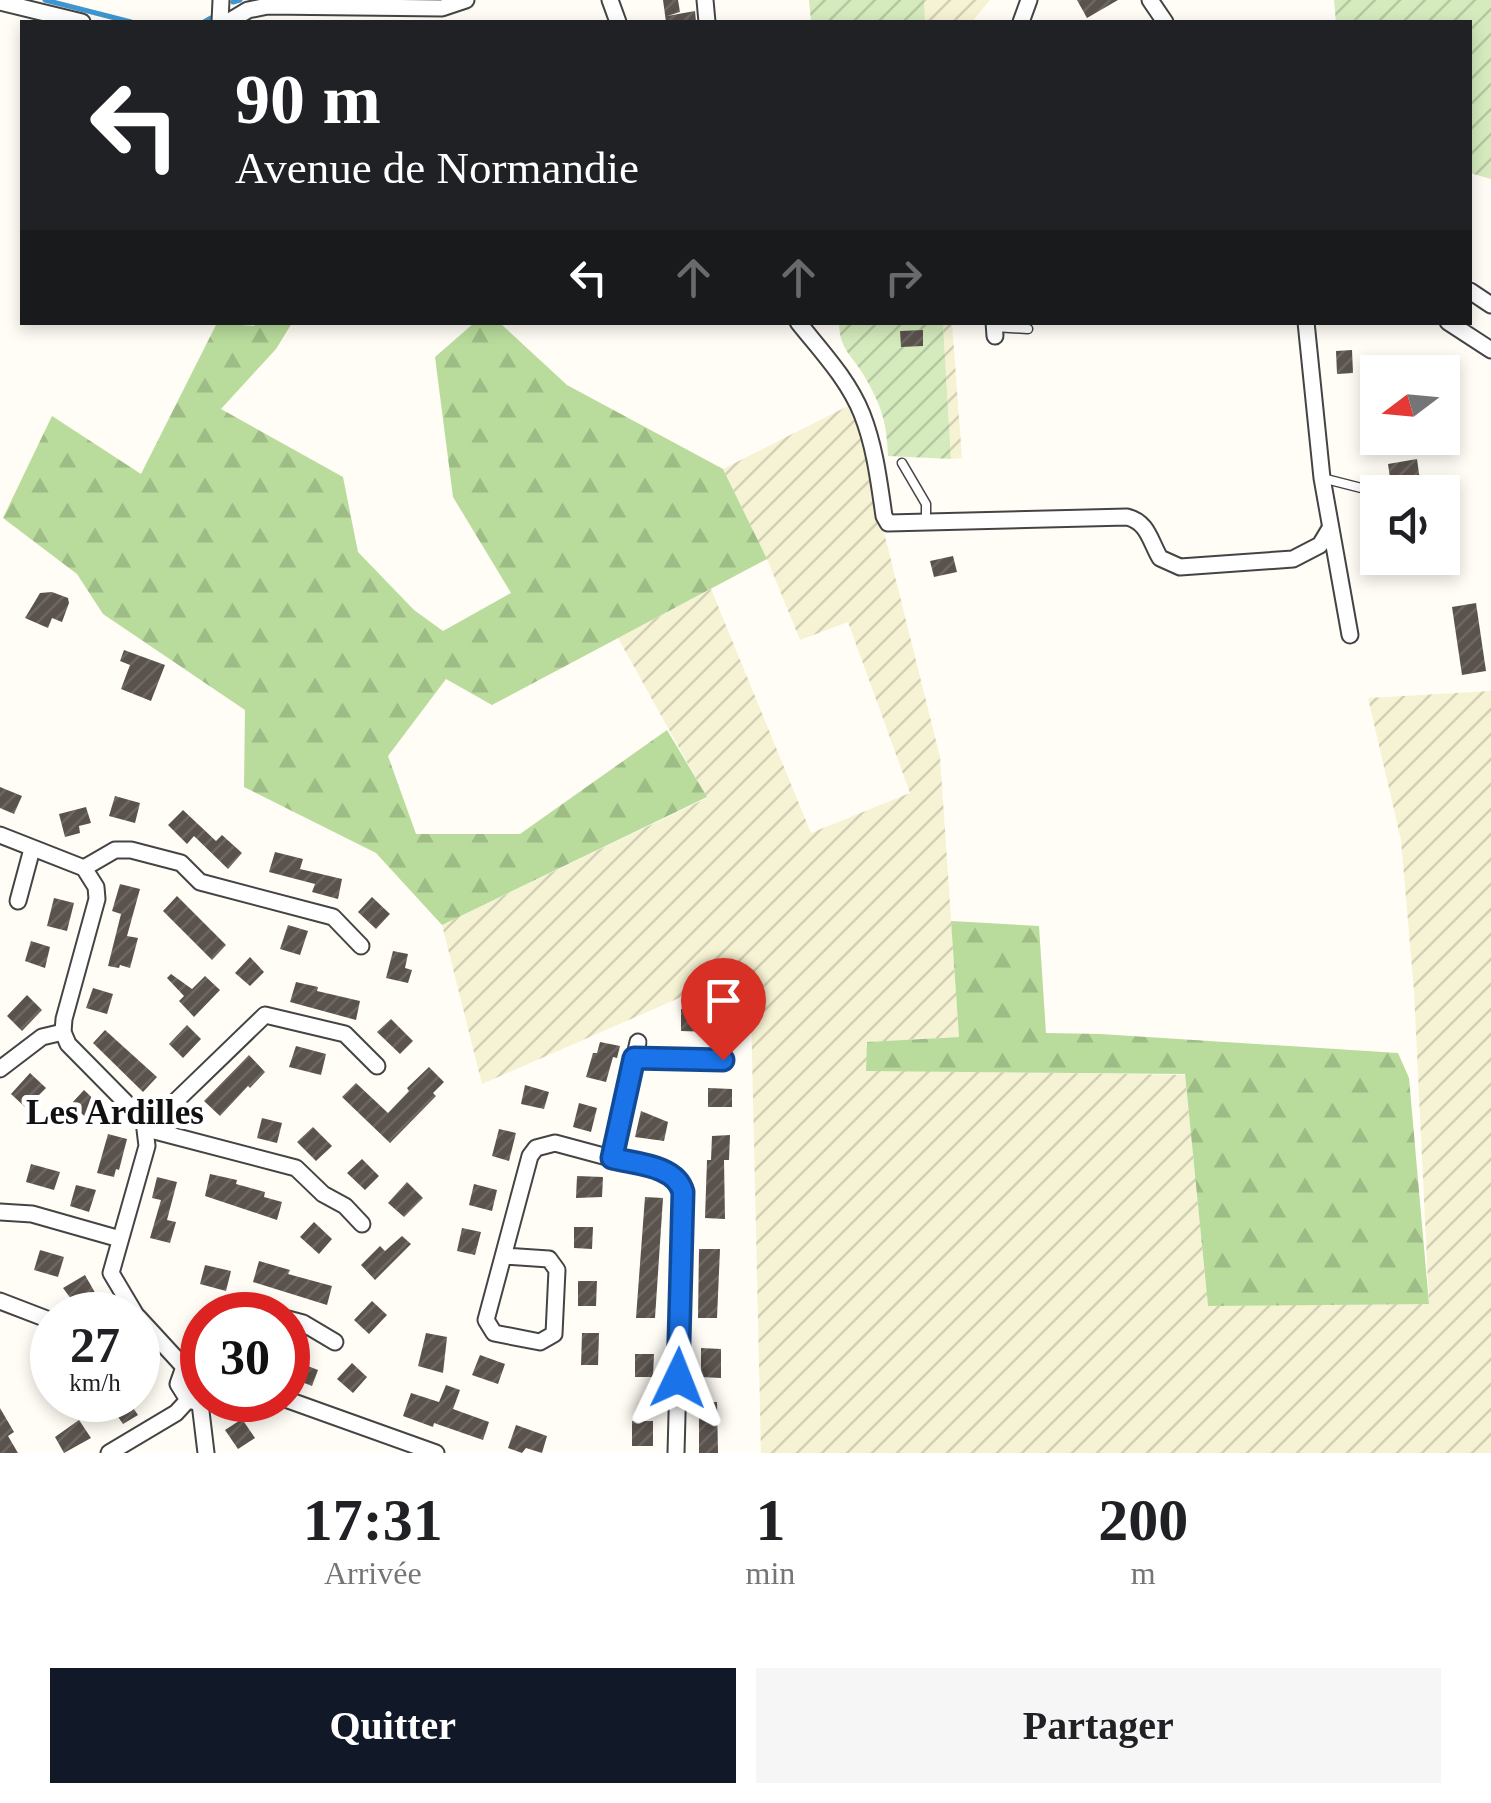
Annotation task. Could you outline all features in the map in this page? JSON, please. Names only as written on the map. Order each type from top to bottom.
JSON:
[{"type":"street","points":[[232,20],[258,7],[442,8],[466,0]]},
{"type":"street","points":[[0,2],[74,20]]},
{"type":"street","points":[[800,325],[842,377],[861,411],[873,447],[888,523],[1127,516],[1138,519],[1146,529],[1160,558],[1180,567],[1293,559],[1320,545],[1329,530]]},
{"type":"street","points":[[1306,325],[1329,530],[1350,635]]},
{"type":"street","points":[[1453,325],[1491,350]]},
{"type":"street","points":[[0,835],[84,868],[96,887],[97,899],[63,1032],[68,1044],[148,1129],[147,1146],[111,1273],[122,1292]]},
{"type":"street","points":[[18,901],[32,849]]},
{"type":"street","points":[[84,868],[115,850],[131,850],[181,863],[200,882],[333,918],[361,946]]},
{"type":"street","points":[[148,1129],[265,1015],[346,1034],[377,1066]]},
{"type":"street","points":[[0,1069],[42,1038],[63,1032]]},
{"type":"street","points":[[612,1158],[636,1050]]},
{"type":"street","points":[[148,1129],[296,1168],[362,1224]]},
{"type":"street","points":[[504,1256],[549,1259],[557,1270],[554,1334],[540,1342],[494,1332],[486,1320],[530,1156],[536,1148],[555,1143],[674,1175],[683,1192],[676,1453]]},
{"type":"street","points":[[0,1212],[32,1214],[120,1239]]},
{"type":"street","points":[[0,1302],[30,1313]]},
{"type":"street","points":[[310,1326],[335,1342]]},
{"type":"street","points":[[160,1344],[180,1363]]},
{"type":"street","points":[[310,1408],[436,1453]]},
{"type":"street","points":[[109,1453],[180,1411]]},
{"type":"street","points":[[202,1422],[206,1453]]},
{"type":"lane","points":[[994,329],[1028,329]]},
{"type":"lane","points":[[902,462],[926,504],[926,524]]},
{"type":"lane","points":[[1322,478],[1360,488]]},
{"type":"lane","points":[[636,1050],[723,1060]]},
{"type":"shaded area","points":[[924,0],[990,0],[974,20],[925,20]]},
{"type":"shaded area","points":[[943,325],[952,325],[962,458],[951,459]]},
{"type":"shaded area","points":[[852,404],[940,757],[959,1037],[868,1042],[866,1070],[1185,1075],[1208,1306],[1429,1303],[1414,991],[1401,840],[1368,698],[1491,691],[1491,1453],[761,1453],[750,967],[482,1084],[442,925],[707,798],[618,638],[711,589],[811,833],[910,793],[848,622],[800,640],[767,559],[723,469]]},
{"type":"green space","points":[[809,0],[924,0],[925,20],[811,20]]},
{"type":"green space","points":[[1334,0],[1491,0],[1491,179],[1472,174],[1472,20],[1336,20]]},
{"type":"green space","points":[[216,325],[291,325],[276,349],[221,409],[343,477],[358,552],[414,610],[443,631],[511,593],[453,497],[435,357],[472,325],[502,325],[567,385],[723,469],[767,559],[492,705],[446,679],[388,756],[416,834],[520,834],[667,730],[707,797],[442,925],[376,853],[244,787],[245,710],[103,614],[77,574],[3,518],[52,416],[141,474]]},
{"type":"green space","points":[[839,325],[943,325],[951,459],[888,456],[880,407]]},
{"type":"green space","points":[[951,921],[1039,926],[1046,1033],[1398,1053],[1409,1078],[1429,1304],[1208,1306],[1185,1074],[866,1071],[867,1042],[959,1037]]},
{"type":"building","points":[[663,0],[678,0],[680,12],[667,16],[695,11],[696,20],[666,20]]},
{"type":"building","points":[[1077,0],[1118,0],[1087,18]]},
{"type":"building","points":[[923,330],[923,346],[901,347],[900,331]]},
{"type":"building","points":[[1352,350],[1353,373],[1337,374],[1336,351]]},
{"type":"building","points":[[1417,459],[1419,475],[1390,475],[1388,464]]},
{"type":"building","points":[[953,556],[957,572],[934,577],[930,561]]},
{"type":"building","points":[[52,592],[68,598],[62,622],[52,618],[48,628],[25,618],[40,593]]},
{"type":"building","points":[[1476,603],[1486,671],[1462,675],[1452,607]]},
{"type":"building","points":[[124,650],[165,665],[151,701],[121,689],[130,665],[120,661]]},
{"type":"building","points":[[0,787],[22,796],[14,814],[0,808]]},
{"type":"building","points":[[115,796],[140,803],[135,823],[109,816]]},
{"type":"building","points":[[86,807],[91,823],[79,826],[80,833],[65,837],[59,814]]},
{"type":"building","points":[[183,810],[216,841],[222,835],[242,853],[228,869],[194,836],[187,844],[168,825]]},
{"type":"building","points":[[275,852],[303,859],[300,869],[342,879],[338,899],[312,892],[315,884],[269,872]]},
{"type":"building","points":[[120,884],[140,889],[127,936],[138,938],[130,968],[108,966],[121,914],[112,911]]},
{"type":"building","points":[[177,896],[226,945],[212,960],[163,911]]},
{"type":"building","points":[[372,897],[390,914],[376,929],[358,912]]},
{"type":"building","points":[[54,898],[74,903],[67,931],[47,926]]},
{"type":"building","points":[[288,925],[308,931],[300,955],[280,949]]},
{"type":"building","points":[[31,941],[50,947],[45,968],[25,961]]},
{"type":"building","points":[[393,951],[408,954],[405,968],[412,970],[408,983],[386,978]]},
{"type":"building","points":[[250,957],[264,972],[250,986],[235,973]]},
{"type":"building","points":[[171,974],[192,989],[205,976],[220,990],[194,1017],[179,1001],[184,996],[167,978]]},
{"type":"building","points":[[296,982],[360,1001],[356,1020],[290,1002]]},
{"type":"building","points":[[93,988],[113,994],[107,1014],[86,1008]]},
{"type":"building","points":[[27,995],[42,1010],[22,1031],[7,1016]]},
{"type":"building","points":[[681,1009],[713,1010],[712,1032],[681,1031]]},
{"type":"building","points":[[391,1019],[413,1041],[400,1054],[377,1032]]},
{"type":"building","points":[[187,1025],[201,1039],[183,1058],[169,1044]]},
{"type":"building","points":[[105,1030],[157,1077],[143,1092],[93,1043]]},
{"type":"building","points":[[600,1042],[620,1046],[606,1082],[586,1077]]},
{"type":"building","points":[[296,1046],[326,1054],[321,1075],[289,1067]]},
{"type":"building","points":[[249,1055],[265,1072],[220,1116],[204,1101]]},
{"type":"building","points":[[429,1067],[444,1082],[433,1093],[436,1096],[390,1143],[342,1097],[356,1083],[388,1113]]},
{"type":"building","points":[[30,1073],[46,1088],[26,1108],[11,1094]]},
{"type":"building","points":[[525,1085],[549,1092],[544,1109],[521,1104]]},
{"type":"building","points":[[708,1088],[732,1089],[732,1107],[708,1107]]},
{"type":"building","points":[[84,1090],[104,1109],[92,1123],[71,1104]]},
{"type":"building","points":[[579,1103],[597,1108],[591,1132],[573,1127]]},
{"type":"building","points":[[641,1111],[668,1122],[664,1141],[635,1137]]},
{"type":"building","points":[[262,1118],[282,1123],[277,1143],[257,1138]]},
{"type":"building","points":[[313,1127],[332,1146],[316,1161],[297,1142]]},
{"type":"building","points":[[499,1129],[516,1133],[509,1161],[492,1156]]},
{"type":"building","points":[[108,1134],[127,1139],[114,1177],[97,1173]]},
{"type":"building","points":[[730,1135],[729,1160],[724,1160],[725,1219],[705,1218],[712,1136]]},
{"type":"building","points":[[362,1159],[379,1176],[365,1190],[347,1173]]},
{"type":"building","points":[[31,1164],[60,1172],[54,1190],[26,1182]]},
{"type":"building","points":[[210,1174],[237,1180],[236,1184],[265,1192],[264,1197],[282,1202],[277,1220],[205,1196]]},
{"type":"building","points":[[577,1176],[603,1177],[602,1197],[576,1198]]},
{"type":"building","points":[[157,1177],[177,1182],[167,1220],[176,1222],[170,1243],[150,1238],[161,1200],[152,1198]]},
{"type":"building","points":[[407,1182],[423,1198],[404,1217],[388,1203]]},
{"type":"building","points":[[474,1184],[497,1190],[492,1211],[469,1205]]},
{"type":"building","points":[[76,1185],[96,1190],[89,1212],[70,1206]]},
{"type":"building","points":[[645,1197],[663,1198],[655,1318],[636,1318]]},
{"type":"building","points":[[314,1222],[332,1239],[319,1254],[300,1237]]},
{"type":"building","points":[[574,1227],[593,1227],[592,1249],[574,1248]]},
{"type":"building","points":[[462,1228],[481,1232],[475,1255],[457,1251]]},
{"type":"building","points":[[402,1236],[411,1244],[375,1280],[361,1265],[380,1246],[385,1251]]},
{"type":"building","points":[[699,1249],[720,1249],[717,1318],[698,1318]]},
{"type":"building","points":[[40,1250],[64,1257],[58,1277],[34,1270]]},
{"type":"building","points":[[259,1261],[332,1286],[327,1305],[310,1300],[310,1292],[285,1292],[253,1282]]},
{"type":"building","points":[[205,1265],[231,1271],[226,1291],[200,1284]]},
{"type":"building","points":[[85,1275],[95,1292],[66,1292],[63,1288]]},
{"type":"building","points":[[578,1281],[597,1281],[596,1306],[578,1306]]},
{"type":"building","points":[[372,1301],[387,1315],[369,1334],[354,1320]]},
{"type":"building","points":[[426,1333],[447,1337],[443,1373],[418,1366]]},
{"type":"building","points":[[582,1333],[599,1333],[598,1365],[581,1365]]},
{"type":"building","points":[[701,1348],[721,1349],[721,1378],[701,1377]]},
{"type":"building","points":[[635,1354],[654,1354],[653,1377],[635,1377]]},
{"type":"building","points":[[480,1355],[505,1364],[498,1384],[472,1375]]},
{"type":"building","points":[[352,1363],[367,1377],[353,1393],[337,1379]]},
{"type":"building","points":[[310,1367],[318,1370],[310,1385]]},
{"type":"building","points":[[446,1385],[460,1390],[453,1409],[489,1422],[483,1440],[403,1416],[411,1393],[439,1402]]},
{"type":"building","points":[[699,1402],[717,1402],[718,1453],[699,1453]]},
{"type":"building","points":[[0,1408],[14,1432],[8,1436],[18,1453],[0,1453]]},
{"type":"building","points":[[632,1421],[653,1421],[653,1446],[632,1446]]},
{"type":"building","points":[[80,1422],[91,1438],[64,1453],[55,1437]]},
{"type":"building","points":[[244,1422],[255,1438],[238,1449],[225,1430]]},
{"type":"building","points":[[516,1425],[547,1436],[542,1453],[508,1448]]},
{"type":"waterway","points":[[45,0],[123,20]]},
{"type":"waterway","points":[[233,2],[240,0]]},
{"type":"waterway","points":[[208,20],[211,18]]},
{"type":"district","name":"Les Ardilles","points":[[115,1112]]},
{"type":"route","points":[[678,1378],[683,1192],[674,1175],[612,1158],[634,1058],[723,1060]]}]
